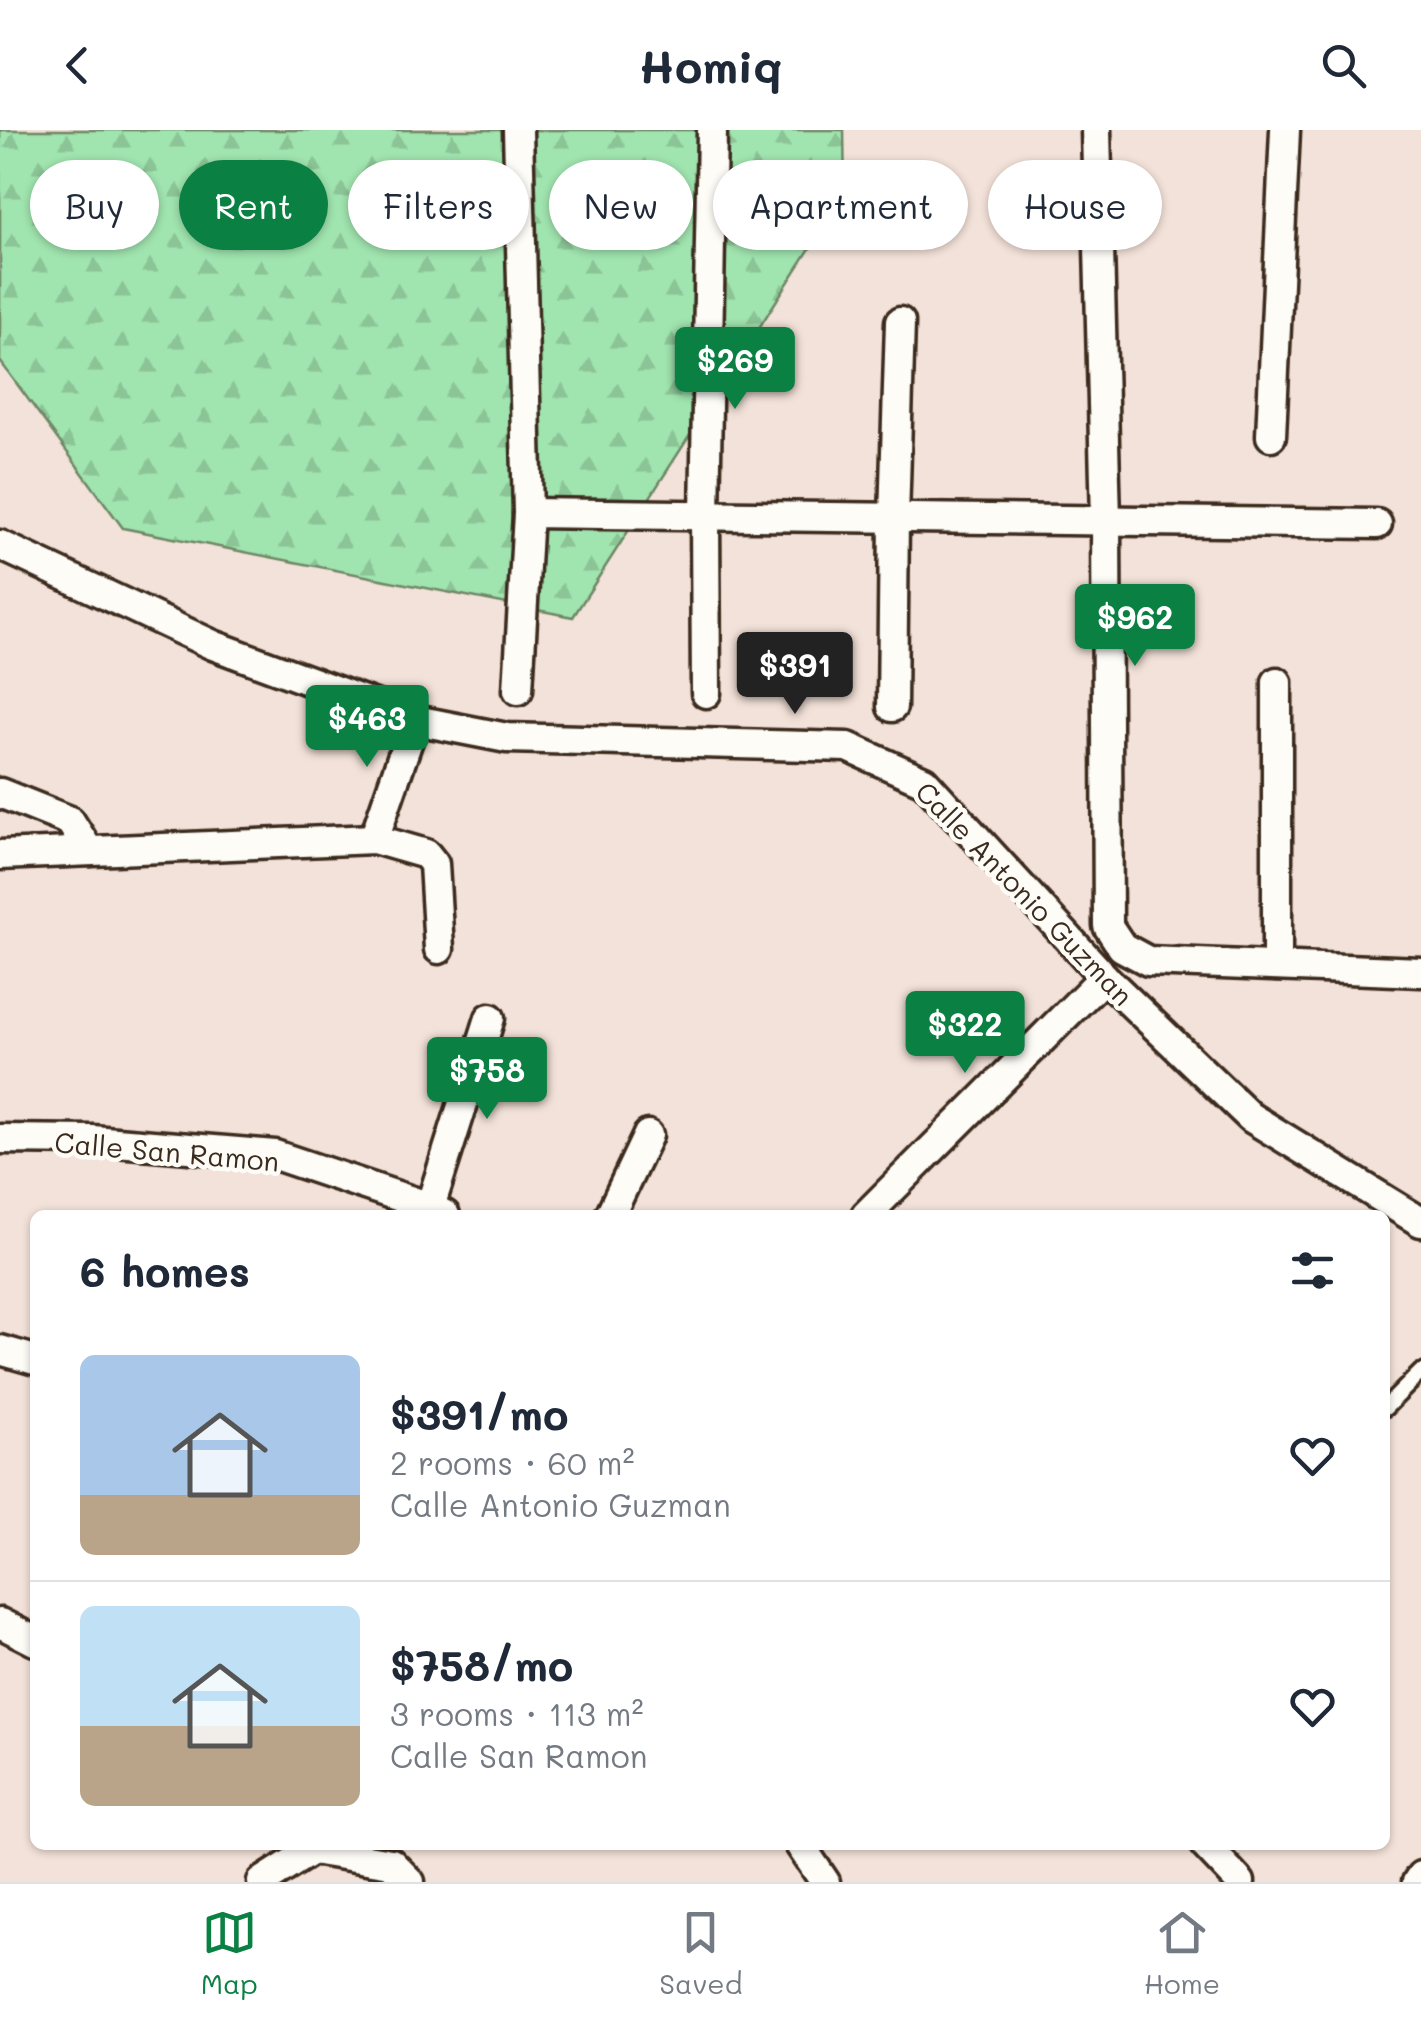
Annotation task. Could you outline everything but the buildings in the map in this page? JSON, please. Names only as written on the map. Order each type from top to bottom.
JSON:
[{"type":"street","points":[[518,130],[528,514],[518,690]]},
{"type":"street","points":[[706,693],[704,515],[712,130]]},
{"type":"street","points":[[1096,130],[1106,520],[1108,926],[1122,947],[1148,961],[1421,972]]},
{"type":"street","points":[[1270,436],[1285,130]]},
{"type":"street","points":[[892,707],[900,322]]},
{"type":"street","points":[[528,514],[1377,524]]},
{"type":"street","name":"Calle Antonio Guzman","points":[[0,545],[214,645],[415,720],[506,738],[848,747],[924,782],[1104,977],[1250,1117],[1421,1222]]},
{"type":"street","points":[[1277,682],[1277,966]]},
{"type":"street","points":[[374,839],[415,720]]},
{"type":"street","points":[[0,793],[70,821],[89,851]]},
{"type":"street","points":[[0,856],[374,839],[426,854],[434,864],[438,949]]},
{"type":"street","points":[[871,1210],[1104,977]]},
{"type":"street","points":[[438,1210],[490,1018]]},
{"type":"street","points":[[612,1210],[648,1136]]},
{"type":"street","name":"Calle San Ramon","points":[[0,1139],[92,1140],[275,1156],[435,1210]]},
{"type":"street","points":[[0,1350],[30,1359]]},
{"type":"street","points":[[0,1623],[30,1638]]},
{"type":"street","points":[[262,1882],[306,1850]]},
{"type":"street","points":[[321,1850],[400,1863]]},
{"type":"street","points":[[803,1850],[825,1882]]},
{"type":"street","points":[[1210,1850],[1240,1882]]},
{"type":"lane","points":[[1390,1403],[1421,1372]]},
{"type":"green space","points":[[0,130],[844,130],[844,160],[713,160],[713,250],[809,250],[573,617],[123,528],[0,361]]}]
